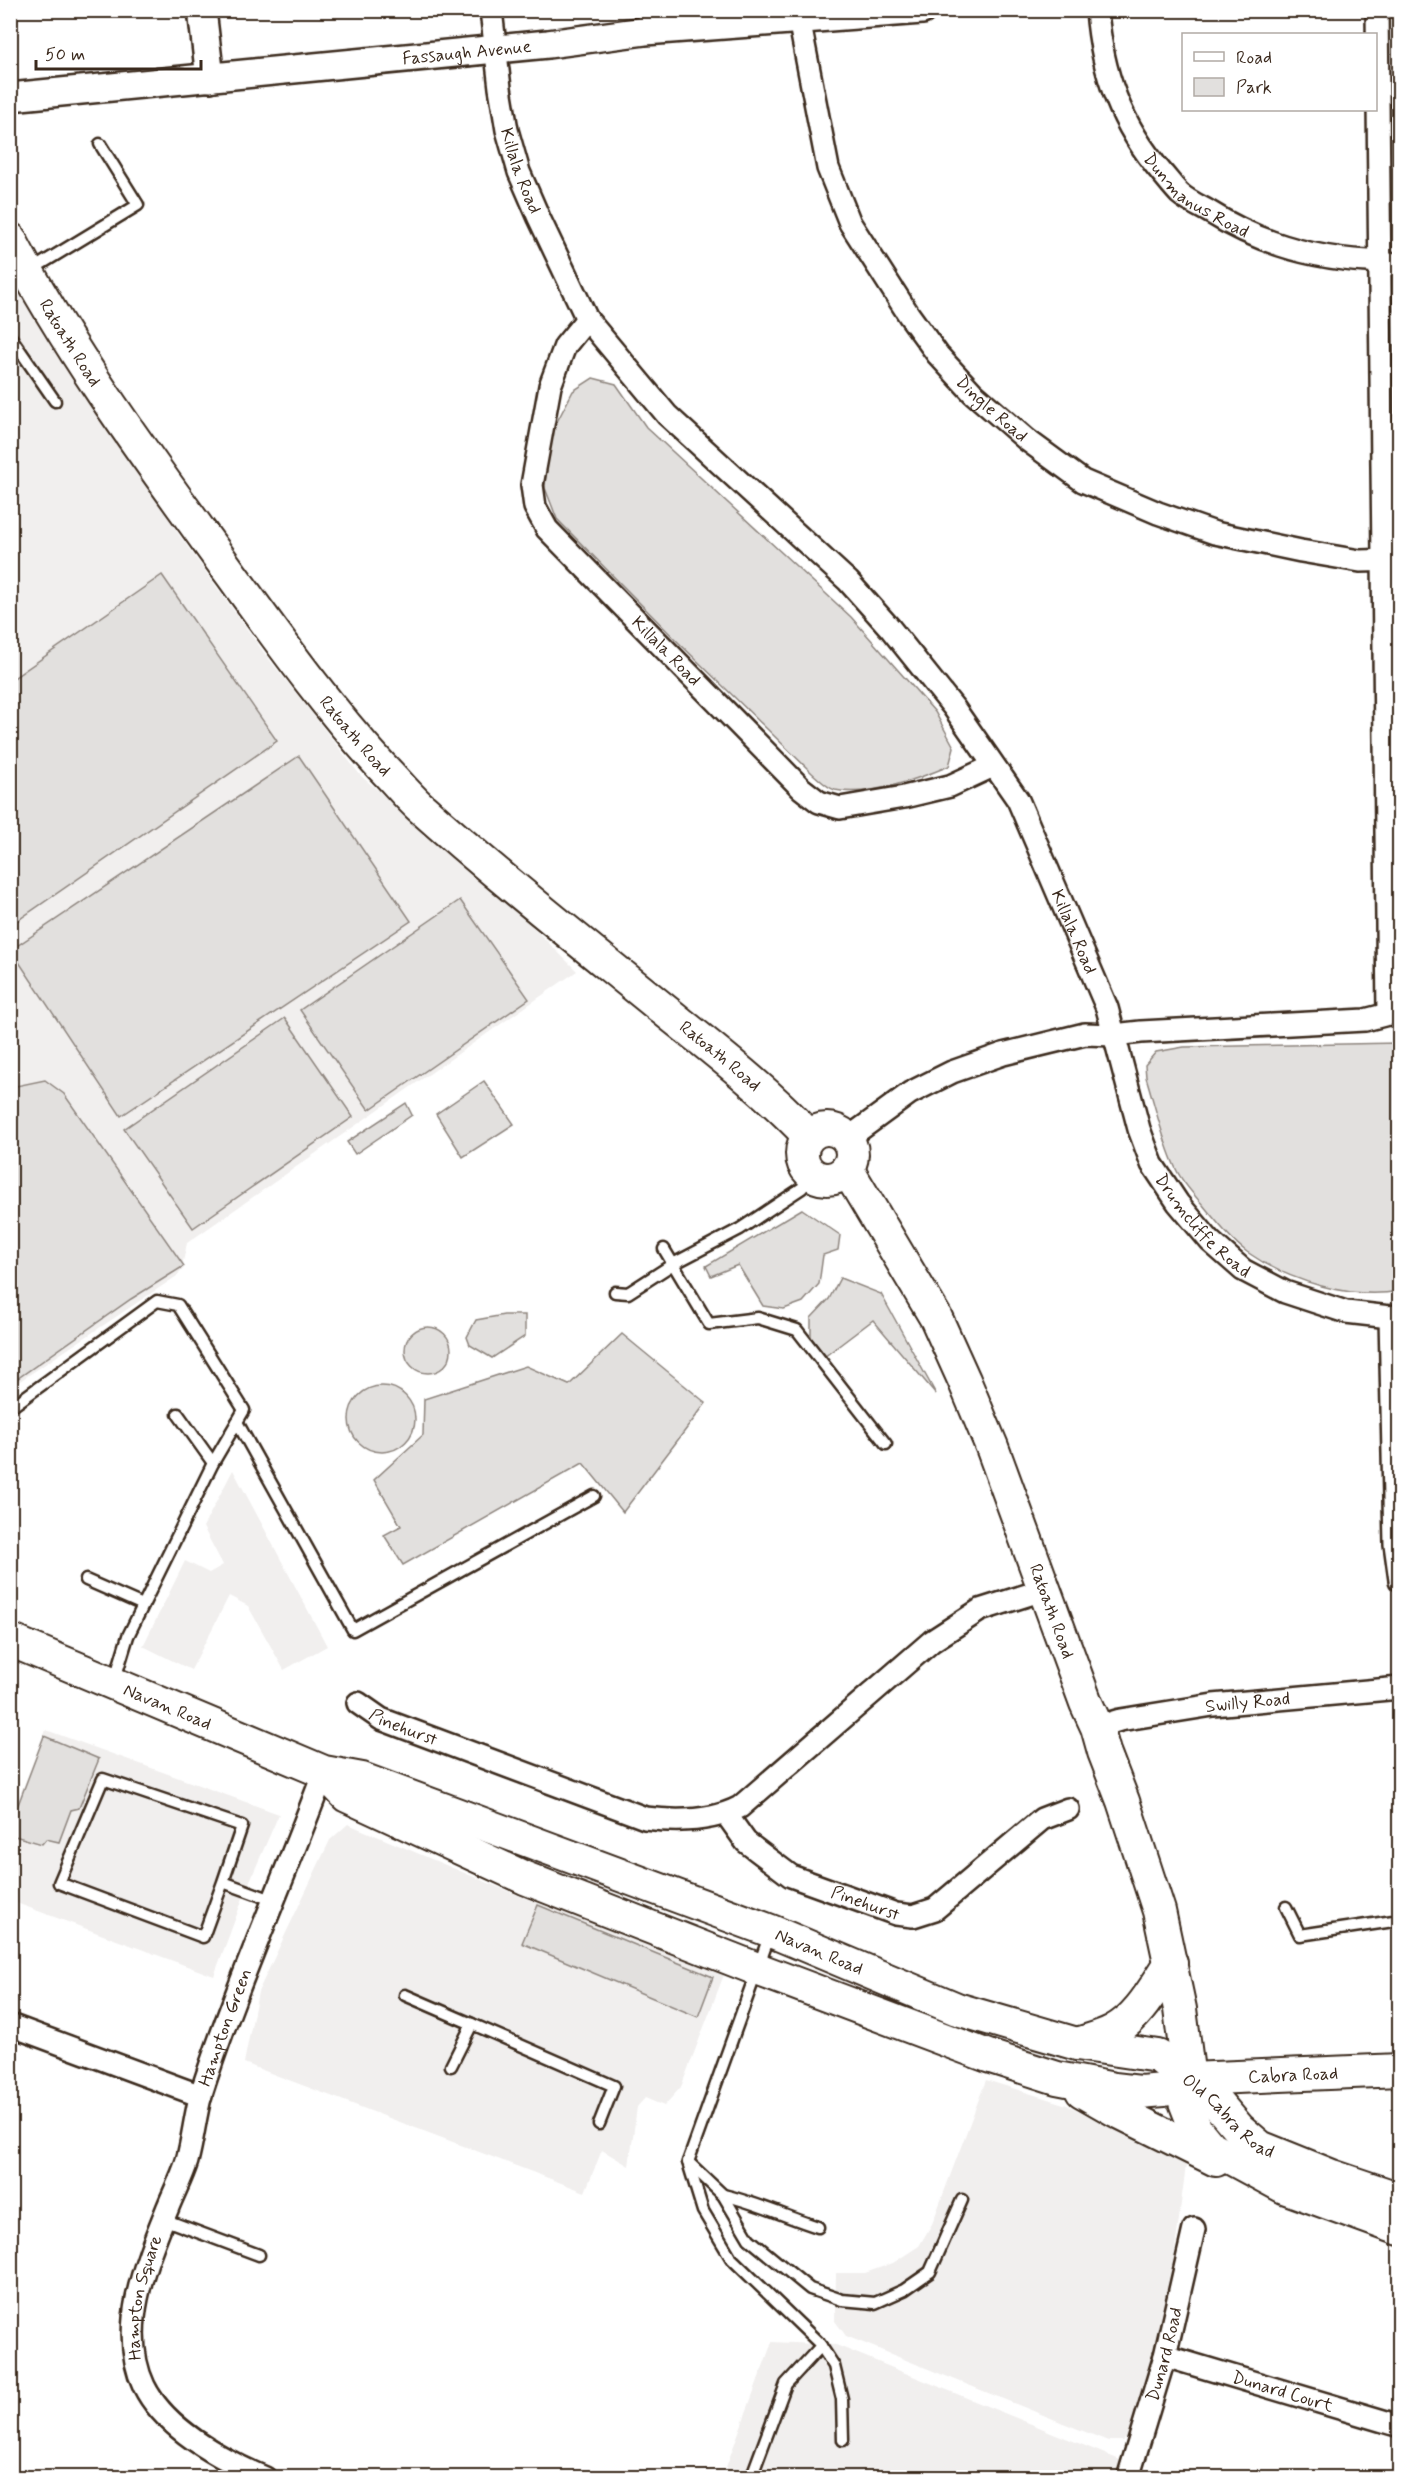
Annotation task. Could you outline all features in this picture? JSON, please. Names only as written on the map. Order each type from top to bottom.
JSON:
[{"type":"main road","name":"Ratoath Road","points":[[10,239],[84,366],[163,480],[322,697],[366,749],[417,803],[529,900],[721,1056],[784,1110],[809,1136]]},
{"type":"main road","points":[[825,1129],[834,1130],[847,1154],[838,1177],[830,1179],[813,1175],[807,1168],[802,1152],[809,1136],[825,1129]]},
{"type":"main road","name":"Ratoath Road","points":[[847,1154],[936,1318],[992,1447],[1046,1589],[1086,1703],[1097,1727],[1160,1911],[1179,1999],[1189,2079]]},
{"type":"main road","name":"Navan Road","points":[[10,1640],[324,1772],[362,1779],[771,1931],[957,2009],[1077,2044],[1158,2056],[1189,2079],[1164,2090],[1140,2092],[1057,2078],[988,2056],[525,1878],[347,1796],[324,1772]]},
{"type":"main road","points":[[1077,2044],[1114,2031],[1135,2013],[1171,1963]]},
{"type":"main road","name":"Cabra Road","points":[[1189,2079],[1400,2070]]},
{"type":"main road","name":"Navan Road","points":[[1057,2078],[1190,2148],[1284,2187]]},
{"type":"main road","name":"Old Cabra Road","points":[[1189,2079],[1185,2102],[1196,2130],[1210,2147],[1284,2187],[1400,2229]]},
{"type":"main road","name":"Old Cabra Road","points":[[1189,2079],[1216,2102],[1239,2129],[1260,2147],[1332,2176],[1400,2199]]},
{"type":"street","points":[[202,10],[210,78]]},
{"type":"street","name":"Killala Road","points":[[491,10],[494,49],[507,130],[519,172],[587,319],[667,415],[848,581],[890,628],[954,708],[1018,801],[1107,1008],[1114,1035]]},
{"type":"street","name":"Fassaugh Avenue","points":[[10,97],[494,49],[644,21],[799,19],[922,10]]},
{"type":"street","name":"Dunmanus Road","points":[[1097,10],[1102,54],[1107,76],[1118,104],[1144,151],[1180,194],[1223,221],[1277,245],[1308,255],[1390,264]]},
{"type":"street","points":[[847,1154],[910,1093],[952,1072],[1004,1054],[1085,1034],[1114,1035],[1365,1020],[1394,1015],[1390,264],[1377,10]]},
{"type":"street","name":"Dingle Road","points":[[799,19],[828,168],[850,224],[909,315],[938,355],[972,393],[1027,440],[1083,481],[1158,513],[1215,533],[1301,551],[1360,561],[1392,560]]},
{"type":"street","name":"Killala Road","points":[[587,319],[565,345],[550,386],[532,485],[536,507],[547,529],[801,788],[819,802],[840,807],[904,797],[950,786],[993,766]]},
{"type":"street","name":"Drumcliffe Road","points":[[1114,1035],[1139,1129],[1152,1164],[1178,1203],[1210,1241],[1243,1270],[1285,1292],[1346,1312],[1395,1316],[1395,1544],[1400,1580]]},
{"type":"street","name":"Pinehurst","points":[[358,1703],[381,1719],[645,1818],[668,1821],[726,1814],[740,1807],[758,1792],[932,1641],[980,1610],[1046,1589]]},
{"type":"street","name":"Swilly Road","points":[[1097,1727],[1120,1720],[1213,1705],[1400,1688]]},
{"type":"street","name":"Hampton Green","points":[[10,2025],[201,2096],[324,1772]]},
{"type":"street","name":"Pinehurst","points":[[726,1814],[746,1842],[790,1876],[896,1914],[913,1916],[935,1909],[1041,1819],[1068,1809]]},
{"type":"street","name":"Hampton Square","points":[[201,2096],[187,2162],[150,2250],[134,2311],[135,2352],[144,2386],[161,2410],[189,2437],[244,2469],[265,2478]]},
{"type":"street","name":"Dunard Road","points":[[1128,2478],[1165,2356],[1194,2229]]},
{"type":"street","name":"Dunard Court","points":[[1165,2356],[1400,2426]]},
{"type":"lane","points":[[28,272],[138,205],[100,144]]},
{"type":"lane","points":[[10,336],[55,401]]},
{"type":"lane","points":[[615,1292],[628,1293],[673,1264],[740,1229],[802,1188],[813,1175]]},
{"type":"lane","points":[[664,1249],[709,1324],[758,1318],[797,1330],[886,1444]]},
{"type":"lane","points":[[10,1408],[157,1301],[178,1305],[244,1410],[213,1463],[128,1636],[114,1682]]},
{"type":"lane","points":[[178,1414],[213,1463]]},
{"type":"lane","points":[[237,1422],[353,1630],[594,1496]]},
{"type":"lane","points":[[86,1580],[143,1605]]},
{"type":"lane","points":[[104,1779],[242,1826],[223,1881],[203,1937],[59,1883],[104,1779]]},
{"type":"lane","points":[[223,1881],[275,1901]]},
{"type":"lane","points":[[1286,1907],[1299,1935],[1400,1920]]},
{"type":"lane","points":[[771,1931],[688,2162],[703,2211],[731,2258],[821,2346],[834,2366],[842,2399],[843,2440]]},
{"type":"lane","points":[[405,1995],[614,2086],[599,2124]]},
{"type":"lane","points":[[451,2066],[472,2024]]},
{"type":"lane","points":[[688,2162],[723,2195],[750,2239],[810,2289],[842,2300],[875,2303],[904,2290],[930,2272],[962,2200]]},
{"type":"lane","points":[[723,2195],[742,2199],[777,2214],[818,2227]]},
{"type":"lane","points":[[163,2218],[259,2255]]},
{"type":"lane","points":[[751,2478],[786,2384],[821,2346]]},
{"type":"shaded area","points":[[10,267],[179,535],[265,654],[361,776],[486,881],[577,971],[187,1243],[183,1262],[185,1267],[177,1276],[11,1387]]},
{"type":"shaded area","points":[[233,1470],[327,1646],[284,1670],[248,1606],[229,1596],[191,1670],[143,1646],[185,1561],[209,1573],[223,1565],[203,1527]]},
{"type":"shaded area","points":[[46,1730],[279,1814],[246,1890],[214,1976],[11,1901],[10,1821]]},
{"type":"shaded area","points":[[348,1824],[522,1897],[725,1972],[681,2087],[664,2106],[645,2098],[637,2107],[629,2166],[602,2150],[585,2192],[244,2063],[258,1992],[330,1840]]},
{"type":"shaded area","points":[[986,2080],[1067,2105],[1186,2165],[1167,2311],[1135,2430],[1123,2441],[1108,2441],[846,2336],[835,2321],[836,2273],[865,2273],[893,2263],[919,2246],[932,2224]]},
{"type":"shaded area","points":[[772,2342],[836,2345],[1120,2460],[1114,2478],[722,2478]]},
{"type":"green space","points":[[593,378],[616,384],[646,427],[851,617],[935,712],[954,747],[949,766],[893,786],[877,789],[848,792],[829,787],[679,643],[557,519],[545,488],[548,439],[573,391]]},
{"type":"green space","points":[[162,575],[277,741],[11,925],[11,680]]},
{"type":"green space","points":[[299,756],[411,921],[121,1116],[11,950]]},
{"type":"green space","points":[[460,900],[529,999],[369,1110],[300,1010]]},
{"type":"green space","points":[[285,1018],[353,1117],[193,1228],[124,1129]]},
{"type":"green space","points":[[1399,1043],[1399,1291],[1361,1293],[1320,1286],[1281,1272],[1247,1252],[1224,1230],[1178,1174],[1160,1124],[1146,1077],[1145,1065],[1156,1052],[1184,1047]]},
{"type":"green space","points":[[45,1080],[64,1094],[184,1266],[131,1299],[11,1383],[11,1087]]},
{"type":"green space","points":[[484,1081],[514,1124],[463,1157],[436,1114]]},
{"type":"green space","points":[[406,1103],[412,1115],[355,1154],[347,1142]]},
{"type":"green space","points":[[802,1209],[840,1235],[838,1250],[823,1255],[819,1284],[803,1302],[784,1309],[763,1306],[738,1265],[711,1276],[706,1266]]},
{"type":"green space","points":[[840,1278],[881,1294],[936,1394],[873,1320],[824,1357],[811,1338],[811,1318],[829,1299]]},
{"type":"green space","points":[[504,1315],[525,1315],[525,1336],[492,1358],[470,1345],[467,1337],[476,1320]]},
{"type":"green space","points":[[428,1327],[444,1334],[451,1350],[444,1366],[428,1373],[412,1366],[405,1350],[412,1334]]},
{"type":"green space","points":[[622,1334],[706,1403],[623,1512],[583,1463],[403,1565],[384,1535],[401,1526],[374,1480],[423,1435],[424,1399],[526,1366],[569,1385]]},
{"type":"green space","points":[[382,1386],[395,1389],[405,1396],[412,1406],[415,1419],[412,1432],[405,1442],[395,1449],[382,1452],[369,1449],[359,1442],[352,1432],[349,1419],[352,1406],[359,1396],[369,1389]]},
{"type":"green space","points":[[44,1736],[99,1759],[79,1808],[71,1810],[59,1842],[46,1839],[42,1844],[11,1835],[10,1826]]},
{"type":"green space","points":[[538,1905],[713,1977],[698,2017],[522,1943]]}]
